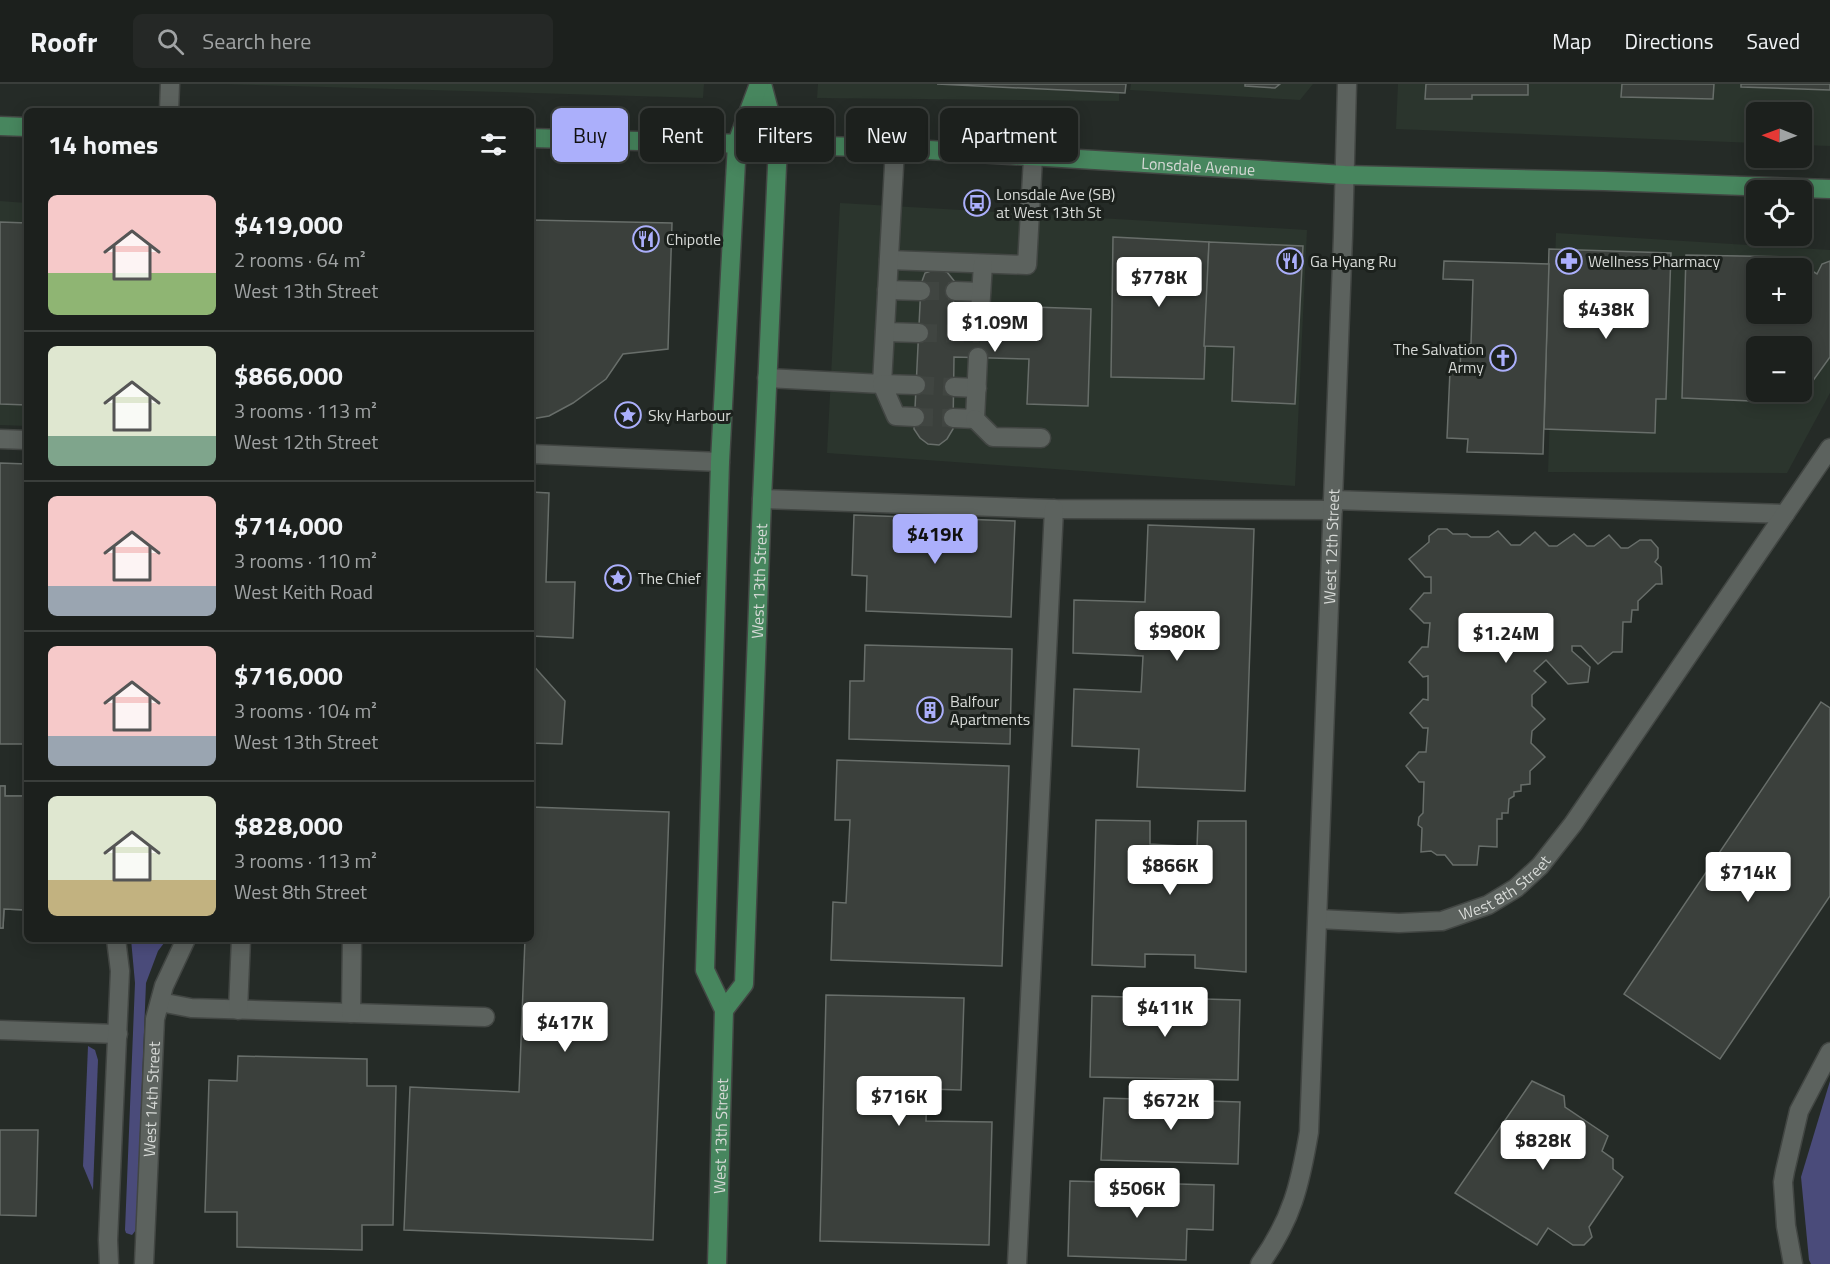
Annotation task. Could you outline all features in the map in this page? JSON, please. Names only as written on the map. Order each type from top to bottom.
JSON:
[{"type":"main road","name":"West 13th Street","points":[[751,108],[760,84]]},
{"type":"main road","name":"West 13th Street","points":[[760,84],[767,108]]},
{"type":"main road","points":[[0,126],[24,127]]},
{"type":"main road","name":"Lonsdale Avenue","points":[[534,138],[736,143]]},
{"type":"main road","name":"Lonsdale Avenue","points":[[1078,160],[1345,175],[1627,181],[1830,189]]},
{"type":"main road","name":"West 13th Street","points":[[717,1264],[724,1010],[705,970],[720,462],[736,162]]},
{"type":"main road","name":"West 13th Street","points":[[724,1010],[744,984],[777,162]]},
{"type":"street","points":[[169,108],[170,84]]},
{"type":"street","name":"West 12th Street","points":[[1318,920],[1347,84]]},
{"type":"street","points":[[894,162],[882,384],[896,416],[915,417]]},
{"type":"street","points":[[889,260],[1027,265],[1034,162]]},
{"type":"street","points":[[980,312],[983,264]]},
{"type":"street","points":[[887,290],[921,291]]},
{"type":"street","points":[[955,291],[981,292]]},
{"type":"street","points":[[885,332],[919,333]]},
{"type":"street","points":[[975,419],[978,357]]},
{"type":"street","points":[[767,378],[916,385]]},
{"type":"street","points":[[954,387],[976,388]]},
{"type":"street","points":[[953,418],[975,419],[993,437],[1041,438]]},
{"type":"street","points":[[0,439],[24,440]]},
{"type":"street","name":"West 8th Street","points":[[1318,920],[1399,923],[1442,921],[1488,905],[1516,888],[1540,866],[1573,824],[1830,448]]},
{"type":"street","points":[[534,454],[720,462]]},
{"type":"street","points":[[762,499],[1054,509],[1333,505],[1785,514]]},
{"type":"street","points":[[1017,1264],[1054,509]]},
{"type":"street","points":[[1260,1264],[1278,1239],[1288,1218],[1302,1175],[1309,1132],[1318,920]]},
{"type":"street","points":[[109,1264],[108,1240],[120,972],[116,942]]},
{"type":"street","name":"West 14th Street","points":[[144,1264],[155,1019],[164,986],[185,942]]},
{"type":"street","points":[[238,1010],[241,942]]},
{"type":"street","points":[[351,1013],[352,942]]},
{"type":"street","points":[[159,1002],[191,1008],[485,1017]]},
{"type":"street","points":[[0,1030],[118,1034]]},
{"type":"street","points":[[1793,1264],[1783,1182],[1799,1110],[1830,1052]]},
{"type":"shaded area","points":[[223,84],[704,84],[703,98]]},
{"type":"shaded area","points":[[818,84],[1119,84],[1119,101],[817,98]]},
{"type":"shaded area","points":[[1131,84],[1313,84],[1300,100],[1130,90]]},
{"type":"shaded area","points":[[1398,84],[1830,84],[1830,146],[1812,145],[1812,102],[1746,102],[1746,143],[1396,129]]},
{"type":"shaded area","points":[[0,201],[24,203],[24,426],[0,425]]},
{"type":"shaded area","points":[[840,203],[1307,230],[1295,486],[827,453]]},
{"type":"shaded area","points":[[1556,233],[1830,250],[1830,393],[1787,473],[1548,472]]},
{"type":"shaded area","points":[[131,942],[165,942],[158,951],[146,983],[136,1230],[132,1235],[126,1233],[125,1230],[135,983]]},
{"type":"shaded area","points":[[88,1046],[95,1050],[98,1060],[93,1190],[83,1166]]},
{"type":"shaded area","points":[[1830,1081],[1830,1264],[1811,1264],[1801,1177]]},
{"type":"building","points":[[937,84],[1126,84],[1125,93]]},
{"type":"building","points":[[1245,84],[1280,84],[1275,88],[1245,86]]},
{"type":"building","points":[[1426,84],[1528,84],[1528,95],[1472,95],[1472,99],[1425,99]]},
{"type":"building","points":[[1622,84],[1714,84],[1713,99],[1621,97]]},
{"type":"building","points":[[1741,84],[1830,84],[1830,90],[1741,87]]},
{"type":"building","points":[[534,220],[672,223],[668,349],[623,354],[606,379],[573,403],[549,416],[534,418]]},
{"type":"building","points":[[0,222],[24,223],[24,405],[0,404]]},
{"type":"building","points":[[1113,237],[1209,242],[1204,379],[1111,377]]},
{"type":"building","points":[[1209,242],[1303,246],[1295,404],[1232,401],[1234,347],[1204,346]]},
{"type":"building","points":[[1549,249],[1671,253],[1666,399],[1656,399],[1655,433],[1544,429]]},
{"type":"building","points":[[1686,255],[1791,258],[1746,258],[1746,324],[1812,324],[1812,271],[1817,274],[1822,264],[1830,261],[1830,357],[1812,382],[1812,336],[1746,336],[1746,401],[1682,398]]},
{"type":"building","name":"The Salvation Army","points":[[1444,261],[1549,264],[1543,454],[1467,452],[1468,439],[1447,438],[1450,371],[1460,371],[1461,344],[1471,344],[1473,280],[1443,279]]},
{"type":"building","points":[[937,269],[947,272],[955,282],[953,311],[1029,314],[1033,307],[1091,309],[1088,406],[1027,404],[1029,359],[954,357],[953,429],[947,439],[939,445],[928,444],[920,438],[914,429],[921,284],[925,273]]},
{"type":"building","points":[[0,463],[24,464],[24,744],[0,744]]},
{"type":"building","points":[[534,492],[549,493],[546,582],[575,582],[573,638],[534,636]]},
{"type":"building","points":[[854,515],[1015,521],[1011,617],[866,611],[867,576],[852,575]]},
{"type":"building","points":[[1148,525],[1254,529],[1245,791],[1137,787],[1139,749],[1072,746],[1074,689],[1141,692],[1143,656],[1073,653],[1074,600],[1145,602]]},
{"type":"building","points":[[1438,529],[1447,529],[1453,534],[1467,534],[1471,537],[1489,537],[1498,531],[1511,545],[1520,545],[1535,532],[1549,546],[1557,546],[1574,534],[1587,546],[1594,546],[1609,535],[1621,548],[1628,548],[1640,540],[1651,540],[1658,548],[1658,558],[1655,562],[1661,567],[1662,584],[1656,584],[1638,601],[1638,610],[1632,610],[1631,622],[1623,622],[1622,652],[1613,652],[1598,664],[1581,646],[1572,646],[1572,651],[1590,667],[1588,682],[1568,684],[1546,660],[1534,671],[1546,682],[1532,695],[1532,706],[1545,719],[1532,731],[1531,743],[1545,757],[1530,771],[1530,784],[1521,785],[1521,791],[1514,792],[1514,796],[1509,799],[1508,813],[1502,813],[1502,819],[1497,819],[1497,847],[1479,846],[1477,865],[1453,865],[1445,855],[1437,855],[1431,851],[1421,852],[1422,828],[1418,825],[1419,817],[1423,813],[1424,782],[1419,782],[1406,766],[1419,752],[1426,752],[1428,728],[1423,728],[1410,713],[1423,699],[1428,700],[1428,676],[1423,677],[1409,662],[1422,647],[1428,647],[1430,623],[1424,623],[1410,609],[1424,593],[1431,593],[1431,577],[1425,577],[1409,559],[1429,542],[1429,536]]},
{"type":"building","name":"Balfour Apartments","points":[[865,645],[1012,649],[1010,744],[849,739],[850,681],[864,681]]},
{"type":"building","points":[[534,666],[565,701],[562,744],[534,743]]},
{"type":"building","points":[[1821,702],[1830,708],[1830,896],[1720,1059],[1624,994]]},
{"type":"building","points":[[837,760],[1009,766],[1002,966],[831,960],[833,902],[846,903],[850,820],[835,820]]},
{"type":"building","points":[[0,786],[5,786],[5,796],[24,796],[24,910],[4,909],[3,928],[0,928]]},
{"type":"building","points":[[0,786],[5,786],[5,796],[24,796],[24,910],[4,909],[3,928],[0,928]]},
{"type":"building","points":[[534,807],[669,812],[653,1240],[404,1230],[410,1087],[519,1092],[525,942],[534,942]]},
{"type":"building","points":[[1096,820],[1150,821],[1150,844],[1197,847],[1198,821],[1246,821],[1246,972],[1195,968],[1195,955],[1145,954],[1145,967],[1092,965]]},
{"type":"building","points":[[826,995],[964,998],[961,1090],[927,1089],[926,1121],[992,1122],[989,1245],[820,1241]]},
{"type":"building","points":[[1092,996],[1240,1000],[1238,1080],[1090,1077]]},
{"type":"building","points":[[238,1056],[367,1059],[367,1086],[396,1086],[393,1225],[362,1225],[362,1250],[237,1247],[237,1212],[205,1212],[209,1080],[237,1081]]},
{"type":"building","points":[[1532,1081],[1564,1096],[1565,1107],[1608,1136],[1602,1151],[1613,1159],[1613,1169],[1623,1177],[1589,1227],[1592,1237],[1584,1245],[1573,1245],[1548,1228],[1537,1245],[1455,1193]]},
{"type":"building","points":[[1104,1098],[1240,1102],[1238,1164],[1101,1160]]},
{"type":"building","points":[[0,1130],[38,1130],[36,1216],[0,1215]]},
{"type":"building","points":[[1070,1181],[1214,1185],[1213,1230],[1187,1229],[1186,1260],[1068,1256]]},
{"type":"tunnel","points":[[921,291],[955,291]]},
{"type":"tunnel","points":[[919,333],[979,334]]},
{"type":"tunnel","points":[[916,385],[954,387]]},
{"type":"tunnel","points":[[915,417],[953,418]]},
{"type":"place","name":"Lonsdale Ave (SB) at West 13th St","points":[[977,203]]},
{"type":"place","name":"Chipotle","points":[[646,239]]},
{"type":"place","name":"Ga Hyang Ru","points":[[1290,261]]},
{"type":"place","name":"Wellness Pharmacy","points":[[1569,261]]},
{"type":"place","name":"The Salvation Army","points":[[1503,358]]},
{"type":"place","name":"Sky Harbour","points":[[628,415]]},
{"type":"place","name":"The Chief","points":[[618,578]]},
{"type":"place","name":"Balfour Apartments","points":[[930,710]]}]
